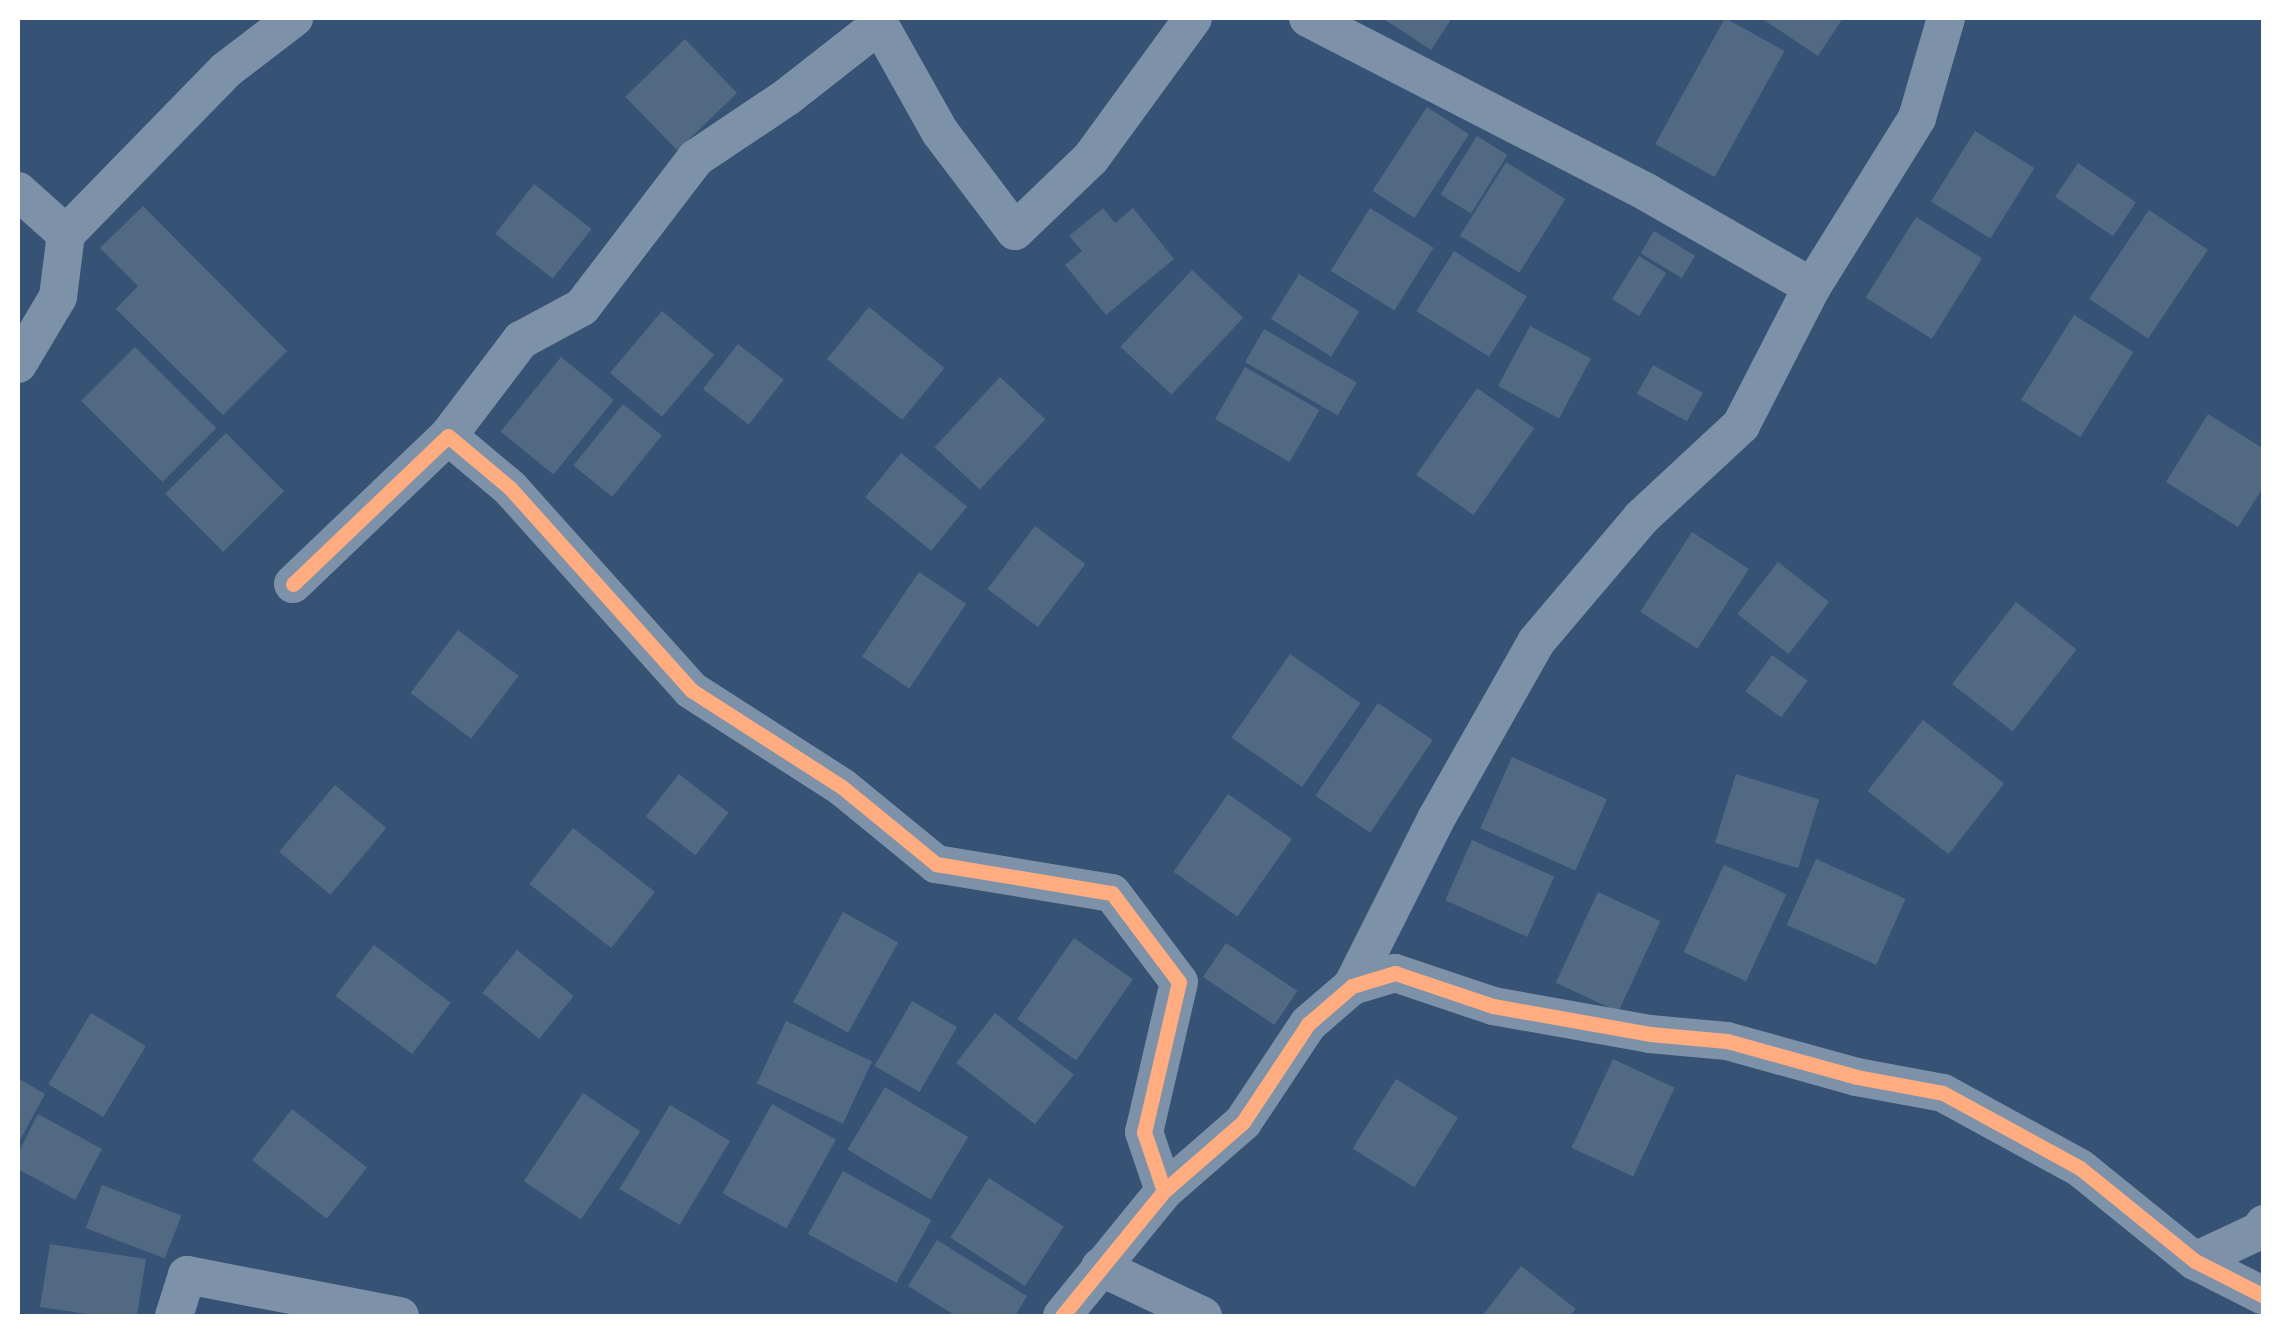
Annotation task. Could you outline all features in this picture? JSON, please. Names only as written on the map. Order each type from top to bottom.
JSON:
[{"type":"street","points":[[18,364],[58,297],[66,234],[226,70],[294,18]]},
{"type":"street","points":[[293,584],[448,436],[521,340],[582,307],[696,158],[786,98],[878,21],[940,132],[1015,231],[1091,158],[1192,18]]},
{"type":"street","points":[[1308,18],[1648,193],[1812,287]]},
{"type":"street","points":[[1062,1316],[1164,1191],[1243,1122],[1308,1024],[1352,986],[1436,820],[1536,642],[1641,518],[1742,426],[1812,287],[1917,118],[1946,18]]},
{"type":"street","points":[[18,190],[66,234]]},
{"type":"street","points":[[448,436],[510,488],[691,690],[842,787],[936,864],[1112,893],[1180,982],[1144,1132],[1164,1191]]},
{"type":"street","points":[[1352,986],[1395,974],[1493,1006],[1650,1034],[1727,1041],[1857,1077],[1943,1093],[2080,1168],[2195,1261],[2264,1296]]},
{"type":"street","points":[[2195,1261],[2264,1224]]},
{"type":"street","points":[[1100,1267],[1203,1316]]},
{"type":"street","points":[[174,1316],[187,1275],[400,1316]]},
{"type":"building","points":[[1382,18],[1452,18],[1431,50]]},
{"type":"building","points":[[1725,18],[1784,51],[1715,177],[1655,144]]},
{"type":"building","points":[[1761,18],[1843,18],[1818,56]]},
{"type":"building","points":[[685,39],[737,93],[677,151],[625,97]]},
{"type":"building","points":[[1427,107],[1469,134],[1414,218],[1373,191]]},
{"type":"building","points":[[1975,131],[2034,168],[1990,238],[1931,201]]},
{"type":"building","points":[[1477,136],[1508,155],[1471,214],[1440,195]]},
{"type":"building","points":[[1506,162],[1565,199],[1519,273],[1460,236]]},
{"type":"building","points":[[2078,163],[2136,202],[2113,236],[2055,197]]},
{"type":"building","points":[[534,184],[592,229],[553,279],[495,234]]},
{"type":"building","points":[[143,206],[287,351],[223,415],[116,309],[138,286],[100,248]]},
{"type":"building","points":[[1103,208],[1115,223],[1133,208],[1174,259],[1106,315],[1065,265],[1082,251],[1069,236]]},
{"type":"building","points":[[1370,208],[1434,248],[1394,310],[1331,271]]},
{"type":"building","points":[[2149,210],[2208,250],[2148,338],[2089,299]]},
{"type":"building","points":[[1916,217],[1982,258],[1932,339],[1866,298]]},
{"type":"building","points":[[1654,231],[1695,256],[1682,278],[1641,253]]},
{"type":"building","points":[[1454,251],[1527,297],[1489,357],[1416,311]]},
{"type":"building","points":[[1639,256],[1666,273],[1639,316],[1612,299]]},
{"type":"building","points":[[1192,270],[1243,318],[1172,395],[1120,347]]},
{"type":"building","points":[[1299,274],[1359,312],[1331,357],[1271,319]]},
{"type":"building","points":[[869,307],[944,368],[902,420],[827,359]]},
{"type":"building","points":[[662,311],[714,355],[662,417],[610,373]]},
{"type":"building","points":[[2074,315],[2133,352],[2080,437],[2021,400]]},
{"type":"building","points":[[1530,326],[1591,358],[1559,418],[1498,386]]},
{"type":"building","points":[[1264,329],[1357,382],[1338,415],[1245,362]]},
{"type":"building","points":[[738,344],[784,380],[749,425],[703,389]]},
{"type":"building","points":[[135,347],[216,428],[163,482],[81,401]]},
{"type":"building","points":[[561,357],[614,400],[553,474],[501,432]]},
{"type":"building","points":[[1653,365],[1703,393],[1687,421],[1637,394]]},
{"type":"building","points":[[1245,367],[1319,410],[1289,462],[1215,419]]},
{"type":"building","points":[[1000,377],[1045,419],[980,489],[935,447]]},
{"type":"building","points":[[1477,388],[1534,428],[1474,515],[1416,475]]},
{"type":"building","points":[[623,404],[662,435],[612,497],[573,465]]},
{"type":"building","points":[[2208,414],[2264,449],[2264,486],[2238,527],[2166,482]]},
{"type":"building","points":[[226,433],[284,491],[223,552],[165,494]]},
{"type":"building","points":[[901,453],[967,506],[931,551],[865,497]]},
{"type":"building","points":[[1035,526],[1085,564],[1038,627],[987,589]]},
{"type":"building","points":[[1692,532],[1749,569],[1697,649],[1640,612]]},
{"type":"building","points":[[1778,562],[1829,602],[1789,654],[1737,614]]},
{"type":"building","points":[[919,572],[966,604],[909,688],[862,657]]},
{"type":"building","points":[[2016,602],[2077,649],[2013,731],[1952,684]]},
{"type":"building","points":[[458,630],[519,676],[471,739],[410,693]]},
{"type":"building","points":[[1290,654],[1360,703],[1302,787],[1231,738]]},
{"type":"building","points":[[1772,655],[1808,681],[1781,717],[1746,691]]},
{"type":"building","points":[[1378,703],[1433,740],[1370,833],[1315,796]]},
{"type":"building","points":[[1923,720],[2004,783],[1949,854],[1868,791]]},
{"type":"building","points":[[1512,757],[1607,799],[1575,871],[1480,828]]},
{"type":"building","points":[[679,774],[729,813],[695,855],[646,817]]},
{"type":"building","points":[[1736,774],[1819,799],[1798,868],[1715,843]]},
{"type":"building","points":[[335,785],[386,828],[330,895],[279,852]]},
{"type":"building","points":[[1228,794],[1292,839],[1237,917],[1174,872]]},
{"type":"building","points":[[573,828],[655,892],[611,948],[529,884]]},
{"type":"building","points":[[1472,840],[1554,877],[1527,937],[1445,900]]},
{"type":"building","points":[[1816,859],[1906,899],[1876,965],[1787,925]]},
{"type":"building","points":[[1724,865],[1787,894],[1746,981],[1683,952]]},
{"type":"building","points":[[1598,892],[1661,921],[1618,1012],[1556,983]]},
{"type":"building","points":[[843,912],[898,943],[848,1033],[793,1002]]},
{"type":"building","points":[[1074,938],[1133,979],[1076,1060],[1017,1019]]},
{"type":"building","points":[[1226,943],[1297,991],[1274,1025],[1203,977]]},
{"type":"building","points":[[374,945],[451,1003],[412,1054],[335,996]]},
{"type":"building","points":[[517,950],[574,996],[539,1039],[482,993]]},
{"type":"building","points":[[912,1001],[957,1027],[920,1092],[875,1066]]},
{"type":"building","points":[[91,1013],[146,1046],[103,1117],[48,1084]]},
{"type":"building","points":[[995,1013],[1074,1075],[1035,1124],[956,1063]]},
{"type":"building","points":[[786,1021],[872,1061],[843,1124],[757,1084]]},
{"type":"building","points":[[1613,1059],[1675,1088],[1633,1177],[1572,1148]]},
{"type":"building","points":[[18,1078],[45,1094],[18,1144]]},
{"type":"building","points":[[1396,1079],[1458,1118],[1414,1187],[1353,1149]]},
{"type":"building","points":[[885,1087],[968,1137],[931,1200],[847,1150]]},
{"type":"building","points":[[583,1093],[640,1132],[581,1219],[524,1181]]},
{"type":"building","points":[[772,1104],[836,1139],[786,1229],[723,1193]]},
{"type":"building","points":[[670,1105],[730,1141],[680,1225],[620,1189]]},
{"type":"building","points":[[292,1109],[367,1167],[327,1219],[252,1160]]},
{"type":"building","points":[[38,1114],[102,1149],[75,1200],[18,1169],[18,1153]]},
{"type":"building","points":[[843,1171],[931,1220],[896,1283],[808,1234]]},
{"type":"building","points":[[989,1178],[1064,1226],[1025,1286],[950,1238]]},
{"type":"building","points":[[102,1185],[181,1215],[165,1258],[86,1228]]},
{"type":"building","points":[[937,1240],[1027,1296],[1015,1316],[956,1316],[908,1286]]},
{"type":"building","points":[[50,1244],[146,1259],[137,1316],[100,1316],[40,1307]]},
{"type":"building","points":[[1521,1266],[1576,1309],[1570,1316],[1482,1316]]},
{"type":"cycle path","points":[[293,584],[448,436],[510,488],[691,690],[842,787],[936,864],[1112,893],[1179,982],[1144,1132],[1164,1191]]},
{"type":"cycle path","points":[[1062,1316],[1164,1191],[1243,1122],[1308,1024],[1352,986],[1395,973],[1493,1006],[1650,1034],[1727,1041],[1857,1077],[1943,1093],[2080,1168],[2195,1261],[2264,1296]]}]
